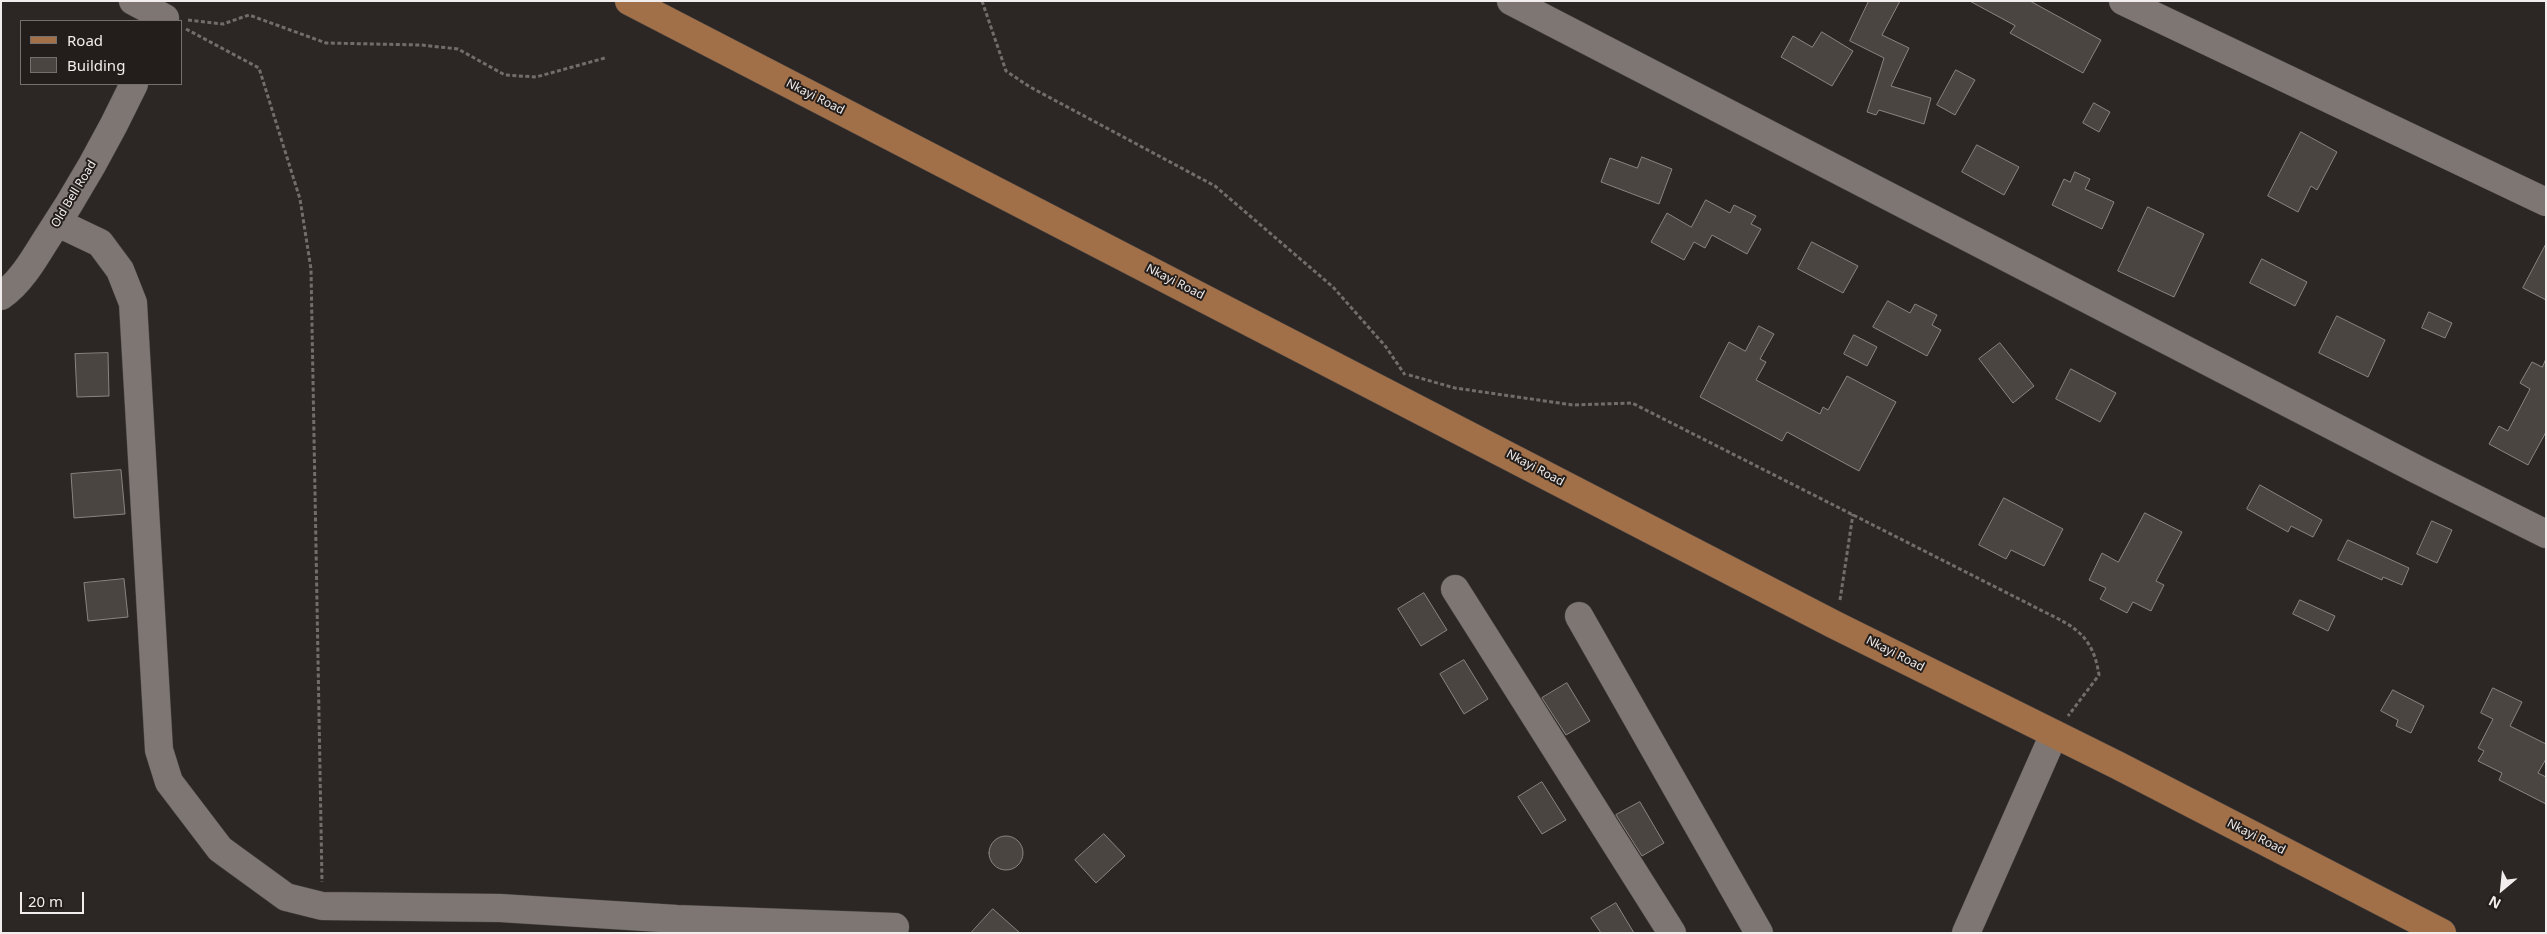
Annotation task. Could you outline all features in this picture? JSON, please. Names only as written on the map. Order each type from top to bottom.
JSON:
[{"type":"main road","name":"Nkayi Road","points":[[629,1],[1404,387],[1835,625],[2054,734],[2442,933]]},
{"type":"street","points":[[133,1],[166,20]]},
{"type":"street","points":[[1511,1],[2399,460],[2546,534]]},
{"type":"street","points":[[2123,1],[2546,202]]},
{"type":"street","name":"Old Bell Road","points":[[1,296],[31,263],[58,222],[115,124],[134,85]]},
{"type":"street","points":[[58,222],[100,243],[120,270],[133,303],[159,750],[169,782],[220,849],[286,897],[322,906],[500,908],[677,920],[895,927]]},
{"type":"street","points":[[1455,589],[1672,933]]},
{"type":"street","points":[[1579,616],[1759,933]]},
{"type":"street","points":[[1966,933],[2054,734]]},
{"type":"path","points":[[982,1],[1006,71],[1030,87],[1216,186],[1333,287],[1386,347],[1404,387],[1455,388],[1573,405],[1632,403],[1853,514],[2082,633],[2096,653],[2099,674],[2054,734]]},
{"type":"path","points":[[182,22],[223,24],[249,15],[326,44],[421,44],[458,49],[505,75],[536,76],[605,58]]},
{"type":"path","points":[[182,28],[259,68],[300,198],[311,269],[322,906]]},
{"type":"path","points":[[1835,625],[1853,514]]},
{"type":"building","points":[[1869,1],[1900,1],[1882,35],[1909,48],[1891,86],[1931,98],[1924,124],[1879,110],[1876,115],[1867,112],[1884,58],[1850,41]]},
{"type":"building","points":[[1970,1],[2030,1],[2101,40],[2083,73],[2010,33],[2015,26]]},
{"type":"building","points":[[1822,32],[1853,51],[1832,86],[1781,57],[1793,36],[1812,47]]},
{"type":"building","points":[[1956,70],[1975,80],[1955,115],[1937,105]]},
{"type":"building","points":[[2094,103],[2110,112],[2099,132],[2083,123]]},
{"type":"building","points":[[2301,132],[2337,152],[2317,190],[2311,186],[2298,212],[2268,196]]},
{"type":"building","points":[[1977,145],[2019,167],[2004,195],[1962,172]]},
{"type":"building","points":[[1642,157],[1672,169],[1659,204],[1601,182],[1610,158],[1637,168]]},
{"type":"building","points":[[2075,172],[2090,179],[2085,189],[2114,202],[2102,229],[2052,205],[2064,179],[2070,182]]},
{"type":"building","points":[[1706,200],[1730,213],[1734,205],[1756,216],[1751,224],[1761,229],[1747,254],[1712,235],[1705,248],[1694,242],[1684,260],[1651,242],[1667,213],[1691,227]]},
{"type":"building","points":[[2148,207],[2204,234],[2174,297],[2118,271]]},
{"type":"building","points":[[1812,242],[1858,266],[1843,293],[1798,269]]},
{"type":"building","points":[[2546,244],[2546,300],[2523,288]]},
{"type":"building","points":[[2262,259],[2307,282],[2295,306],[2250,283]]},
{"type":"building","points":[[1888,301],[1910,313],[1915,304],[1937,315],[1932,325],[1941,330],[1927,356],[1873,327]]},
{"type":"building","points":[[2429,312],[2452,323],[2445,338],[2422,328]]},
{"type":"building","points":[[2337,316],[2385,340],[2368,377],[2319,353]]},
{"type":"building","points":[[1759,326],[1774,334],[1760,359],[1766,362],[1756,380],[1820,414],[1823,407],[1828,410],[1847,376],[1896,402],[1859,471],[1787,432],[1782,441],[1700,397],[1729,342],[1745,351]]},
{"type":"building","points":[[1854,335],[1877,347],[1867,366],[1844,354]]},
{"type":"building","points":[[2000,343],[2034,386],[2013,403],[1979,359]]},
{"type":"building","points":[[108,353],[109,396],[77,397],[75,354]]},
{"type":"building","points":[[2546,359],[2546,432],[2528,465],[2489,444],[2499,426],[2508,431],[2530,389],[2520,383],[2532,362],[2542,367]]},
{"type":"building","points":[[2071,369],[2116,393],[2100,422],[2056,399]]},
{"type":"building","points":[[121,470],[125,514],[74,518],[71,474]]},
{"type":"building","points":[[2260,485],[2322,520],[2313,537],[2291,526],[2288,532],[2247,509]]},
{"type":"building","points":[[2004,498],[2063,529],[2044,566],[2011,550],[2006,559],[1979,545]]},
{"type":"building","points":[[2145,513],[2182,532],[2156,581],[2164,585],[2151,611],[2133,602],[2127,613],[2100,599],[2106,588],[2089,580],[2102,553],[2118,562]]},
{"type":"building","points":[[2432,521],[2452,530],[2437,563],[2417,554]]},
{"type":"building","points":[[2348,540],[2409,568],[2402,585],[2383,577],[2382,580],[2338,560]]},
{"type":"building","points":[[124,579],[128,617],[88,621],[84,583]]},
{"type":"building","points":[[1424,593],[1447,630],[1421,646],[1398,609]]},
{"type":"building","points":[[2300,600],[2335,616],[2328,631],[2293,614]]},
{"type":"building","points":[[1464,660],[1488,699],[1464,714],[1440,674]]},
{"type":"building","points":[[1567,683],[1590,721],[1566,735],[1542,698]]},
{"type":"building","points":[[2493,688],[2522,702],[2510,726],[2546,744],[2546,759],[2538,773],[2546,777],[2546,804],[2499,780],[2502,773],[2478,761],[2484,751],[2478,748],[2493,719],[2481,713]]},
{"type":"building","points":[[2393,690],[2424,706],[2411,733],[2396,726],[2398,720],[2381,711]]},
{"type":"building","points":[[1542,782],[1566,820],[1542,834],[1518,797]]},
{"type":"building","points":[[1640,802],[1664,843],[1642,856],[1616,815]]},
{"type":"building","points":[[1104,834],[1125,856],[1096,883],[1075,860]]},
{"type":"building","points":[[1006,836],[1013,837],[1018,841],[1022,846],[1022,860],[1018,865],[1013,869],[1006,870],[999,869],[994,865],[990,860],[989,853],[990,846],[994,841],[999,837]]},
{"type":"building","points":[[1616,903],[1634,933],[1601,933],[1591,918]]},
{"type":"building","points":[[993,909],[1020,933],[971,933]]}]
